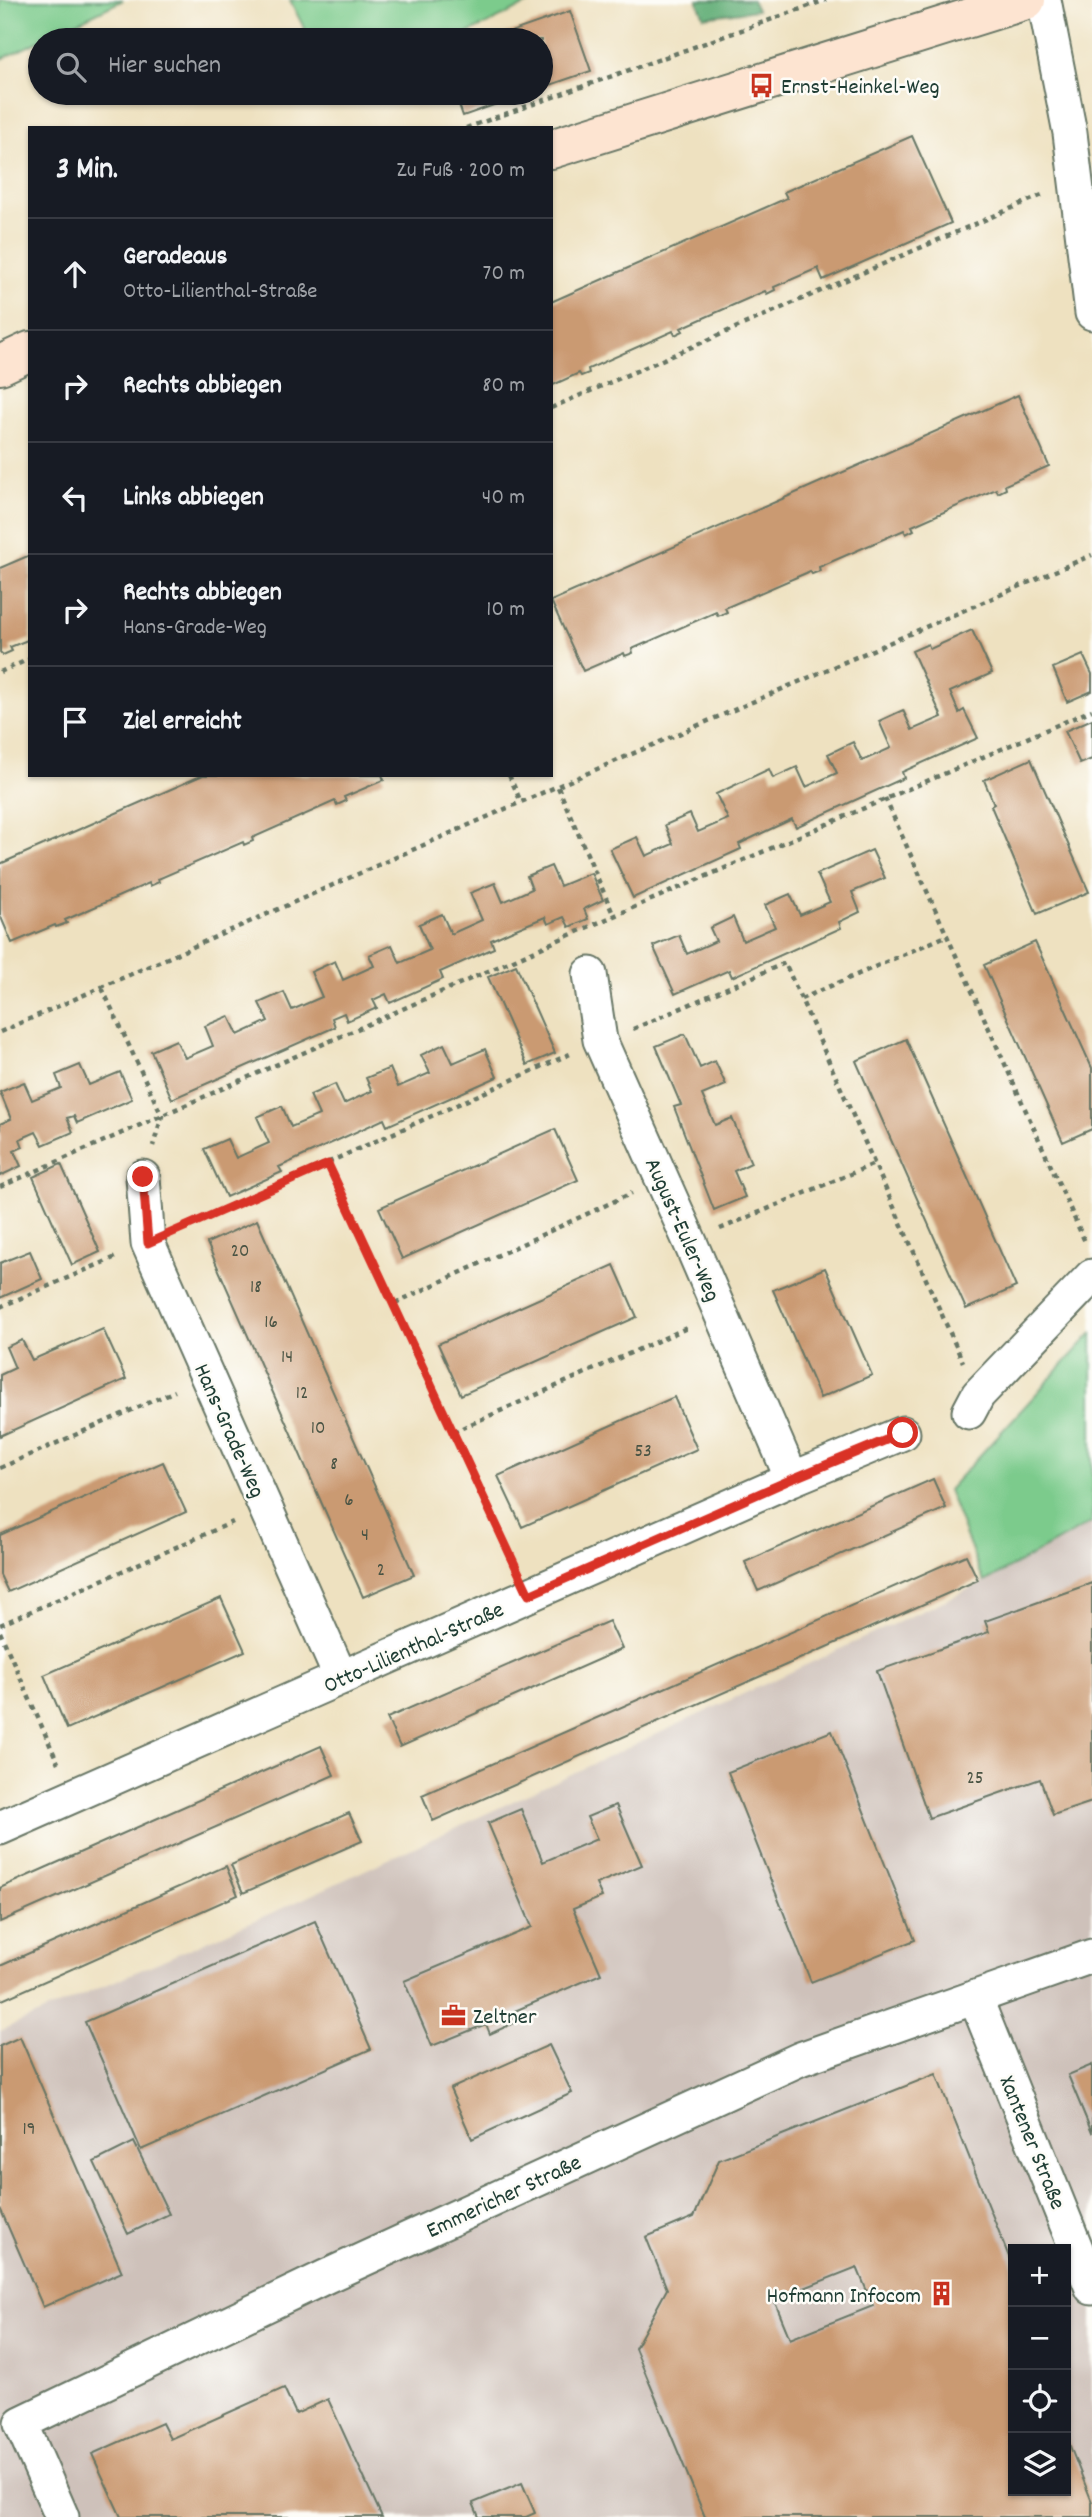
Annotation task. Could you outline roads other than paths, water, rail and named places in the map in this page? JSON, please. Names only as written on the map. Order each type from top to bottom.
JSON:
[{"type":"main road","points":[[553,148],[1026,0]]},
{"type":"main road","points":[[0,365],[28,352]]},
{"type":"street","points":[[1044,0],[1070,133],[1092,313]]},
{"type":"street","name":"August-Euler-Weg","points":[[590,974],[600,1040],[792,1479]]},
{"type":"street","name":"Hans-Grade-Weg","points":[[143,1177],[148,1243],[341,1678]]},
{"type":"street","points":[[973,1404],[1089,1260]]},
{"type":"street","name":"Otto-Lilienthal-Straße","points":[[0,1828],[792,1479],[903,1433]]},
{"type":"street","name":"Emmericher Straße","points":[[62,2517],[21,2423],[325,2277],[800,2059],[1092,1956]]},
{"type":"street","name":"Xantener Straße","points":[[975,1997],[1092,2288]]},
{"type":"place","name":"Ernst-Heinkel-Weg","points":[[761,85]]},
{"type":"place","name":"Zeltner","points":[[453,2015]]},
{"type":"place","name":"Hofmann Infocom","points":[[941,2294]]}]
